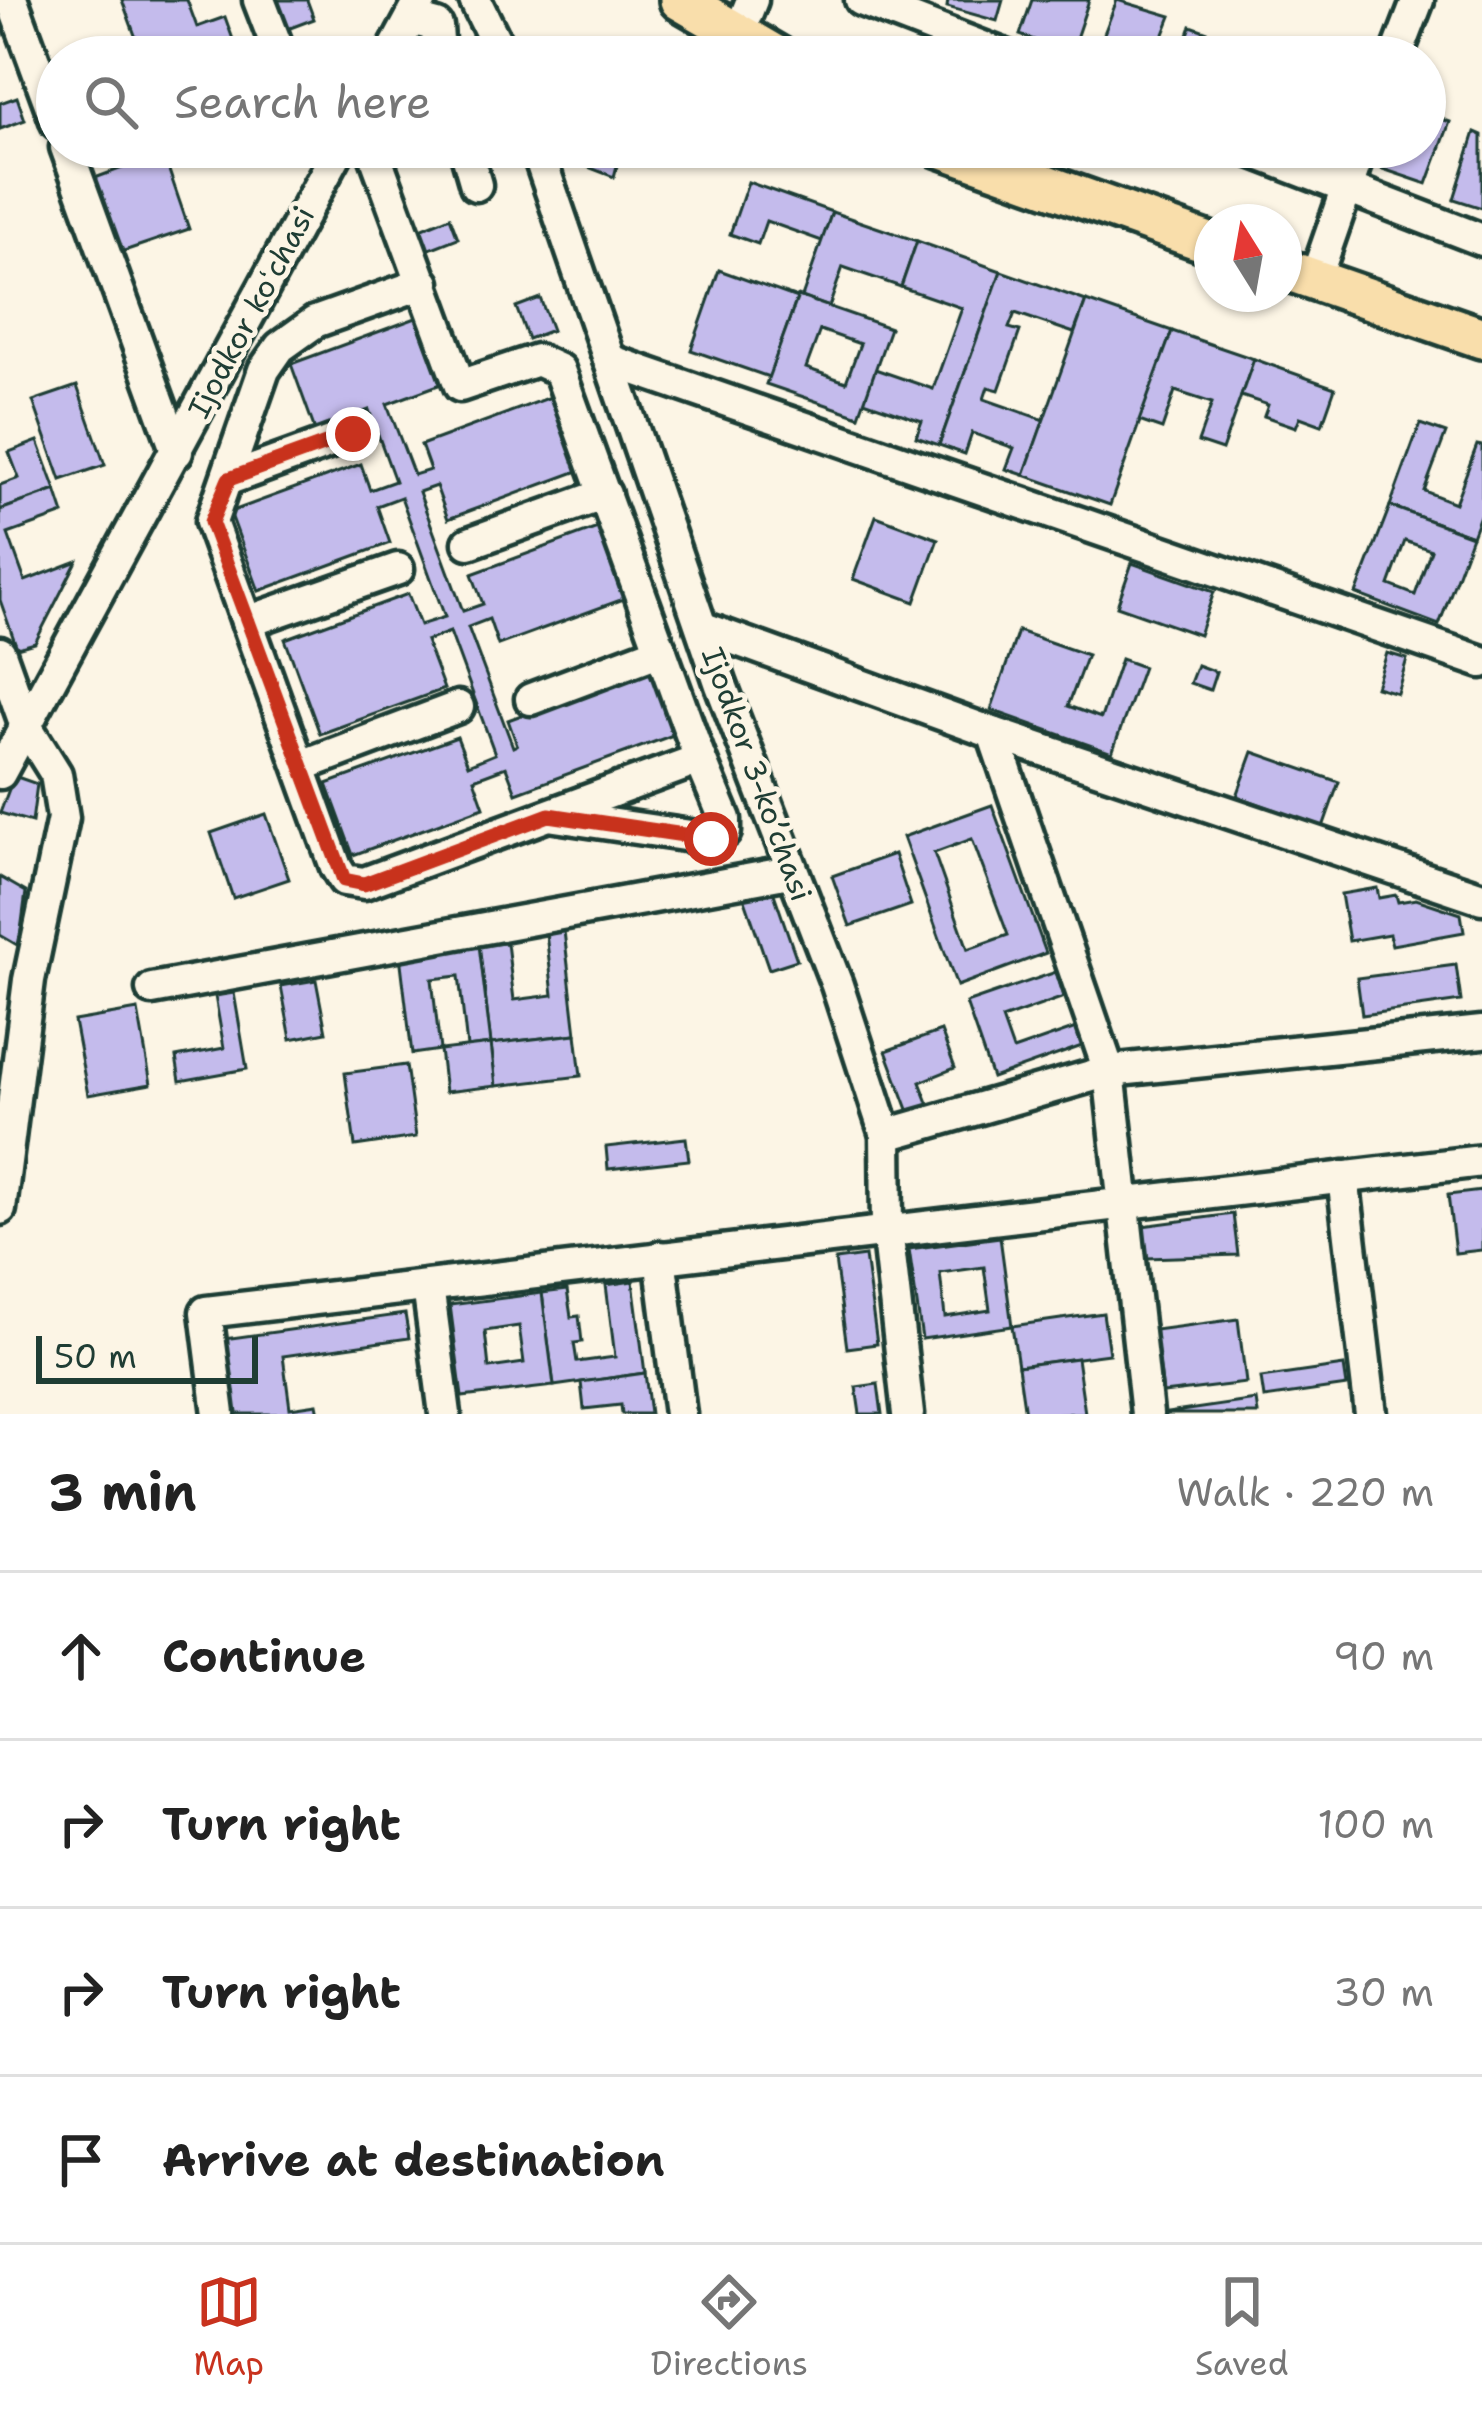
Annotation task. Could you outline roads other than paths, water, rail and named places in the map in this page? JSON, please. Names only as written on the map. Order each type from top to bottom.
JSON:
[{"type":"main road","points":[[680,0],[745,17]]},
{"type":"main road","points":[[999,168],[1194,238]]},
{"type":"main road","points":[[1302,275],[1482,338]]},
{"type":"street","points":[[12,0],[36,65]]},
{"type":"street","points":[[260,0],[273,36]]},
{"type":"street","points":[[475,0],[493,36]]},
{"type":"street","points":[[861,0],[954,36]]},
{"type":"street","points":[[1404,36],[1418,0]]},
{"type":"street","points":[[401,36],[416,9],[436,26],[437,36]]},
{"type":"street","name":"Ijodkor koʻchasi","points":[[74,168],[177,452]]},
{"type":"street","name":"Ijodkor koʻchasi","points":[[0,772],[177,452],[321,168]]},
{"type":"street","points":[[380,168],[460,386],[537,360],[559,370],[725,819],[725,832],[711,839],[549,815]]},
{"type":"street","points":[[471,168],[476,185]]},
{"type":"street","name":"Ijodkor 3-koʼchasi","points":[[543,168],[790,872],[837,985],[886,1135],[887,1229],[908,1414]]},
{"type":"street","points":[[1296,168],[1482,240]]},
{"type":"street","points":[[1302,268],[1353,168]]},
{"type":"street","points":[[424,284],[315,322],[280,347],[264,370],[211,522],[344,880],[364,884],[700,759]]},
{"type":"street","points":[[609,360],[1482,662]]},
{"type":"street","points":[[229,479],[353,434]]},
{"type":"street","points":[[469,543],[605,494]]},
{"type":"street","points":[[248,622],[398,569]]},
{"type":"street","points":[[704,628],[993,733],[1482,898]]},
{"type":"street","points":[[531,699],[661,650]]},
{"type":"street","points":[[0,653],[26,726],[56,774],[63,818],[29,980],[0,1209]]},
{"type":"street","points":[[301,766],[458,707]]},
{"type":"street","points":[[993,733],[1108,1071],[1147,1414]]},
{"type":"street","points":[[152,989],[790,872]]},
{"type":"street","points":[[886,1135],[1108,1071],[1482,1032]]},
{"type":"street","points":[[219,1414],[206,1312],[1482,1161]]},
{"type":"street","points":[[1342,1177],[1371,1414]]},
{"type":"street","points":[[660,1256],[680,1414]]},
{"type":"street","points":[[428,1286],[445,1414]]}]
